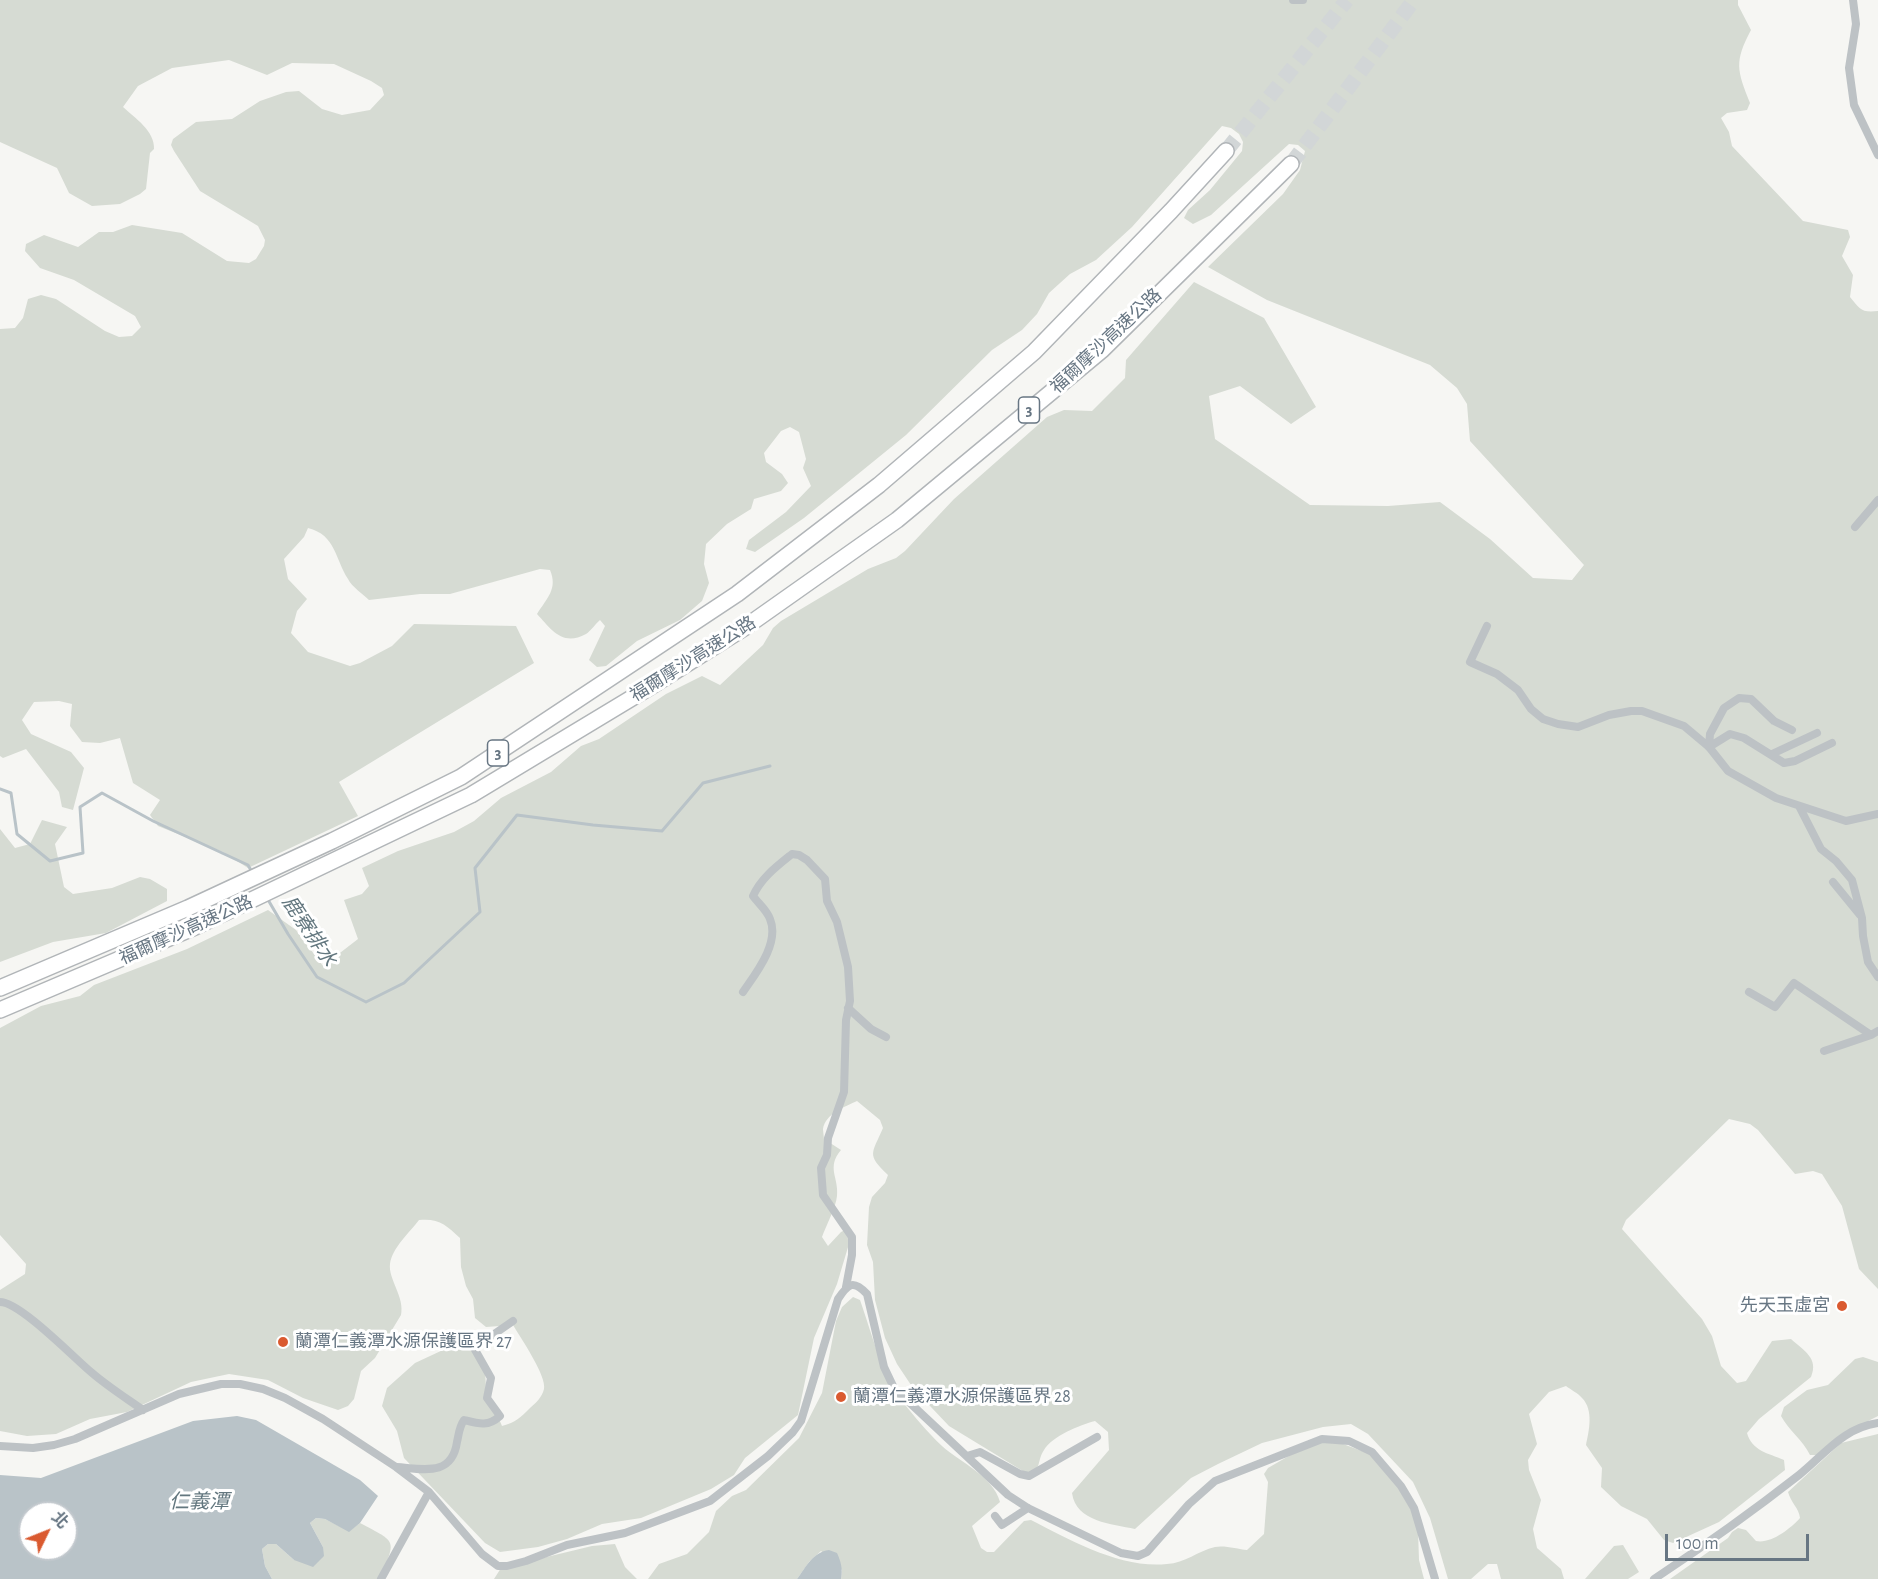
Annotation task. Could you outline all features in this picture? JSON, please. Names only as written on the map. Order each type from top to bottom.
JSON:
[{"type":"highway","name":"福爾摩沙高速公路","points":[[0,988],[188,908],[332,841],[461,777],[737,594],[879,486],[1034,352],[1171,212],[1226,151]]},
{"type":"highway","name":"福爾摩沙高速公路","points":[[0,1010],[195,927],[471,795],[744,628],[897,520],[1102,350],[1291,164]]},
{"type":"street","points":[[1293,0],[1303,0]]},
{"type":"street","points":[[1853,0],[1856,24],[1849,68],[1854,105],[1878,155]]},
{"type":"street","points":[[1855,527],[1878,500]]},
{"type":"street","points":[[1486,626],[1470,662],[1497,675],[1518,690],[1531,709],[1543,719],[1578,727],[1609,715],[1641,711],[1684,726],[1709,747],[1728,771],[1776,798],[1846,821],[1878,814]]},
{"type":"street","points":[[1709,747],[1710,734],[1724,708],[1739,698],[1751,699],[1774,721],[1792,730]]},
{"type":"street","points":[[1772,754],[1817,733]]},
{"type":"street","points":[[1709,747],[1730,734],[1744,738],[1784,763],[1795,761],[1832,743]]},
{"type":"street","points":[[1799,806],[1821,849],[1836,861],[1852,880],[1862,918],[1868,962],[1878,977]]},
{"type":"street","points":[[0,1446],[33,1448],[54,1445],[179,1394],[221,1384],[240,1384],[263,1389],[323,1419],[396,1467],[429,1492],[482,1554],[498,1566],[526,1561],[567,1545],[626,1533],[710,1501],[768,1455],[793,1432],[801,1421],[838,1299],[846,1287],[852,1255],[852,1236],[823,1195],[821,1168],[827,1155],[828,1138],[844,1092],[846,1020],[850,1001],[848,967],[837,922],[827,901],[825,879],[799,855],[792,854],[774,868],[753,896],[770,916],[771,943],[762,965],[743,992]]},
{"type":"street","points":[[1833,882],[1862,918]]},
{"type":"street","points":[[1749,992],[1774,1007],[1794,983],[1875,1033]]},
{"type":"street","points":[[848,1008],[871,1029],[886,1037]]},
{"type":"street","points":[[1824,1051],[1875,1033]]},
{"type":"street","points":[[846,1287],[853,1285],[860,1287],[867,1294],[884,1366],[894,1388],[1008,1495],[1028,1508],[1121,1553],[1132,1557],[1138,1556],[1147,1552],[1189,1504],[1215,1481],[1322,1439],[1349,1441],[1372,1452],[1401,1486],[1414,1508],[1435,1579]]},
{"type":"street","points":[[0,1302],[6,1302],[21,1311],[92,1373],[143,1410]]},
{"type":"street","points":[[396,1467],[436,1470],[449,1463],[456,1451],[460,1425],[464,1420],[482,1425],[493,1423],[500,1416],[487,1398],[491,1377],[474,1348],[513,1321]]},
{"type":"street","points":[[1654,1579],[1800,1474],[1845,1434],[1869,1424],[1878,1423]]},
{"type":"street","points":[[967,1456],[980,1452],[1020,1474],[1029,1476],[1097,1437]]},
{"type":"street","points":[[381,1579],[429,1492]]},
{"type":"street","points":[[995,1516],[1002,1526],[1028,1508]]},
{"type":"shaded area","points":[[0,0],[1738,0],[1738,5],[1751,30],[1742,50],[1739,66],[1750,103],[1747,110],[1727,113],[1721,118],[1729,132],[1732,146],[1803,221],[1848,230],[1850,237],[1842,256],[1853,275],[1850,297],[1861,309],[1878,311],[1878,1289],[1859,1269],[1842,1206],[1822,1174],[1813,1171],[1795,1174],[1758,1130],[1750,1124],[1729,1119],[1626,1220],[1622,1229],[1702,1319],[1712,1336],[1721,1366],[1737,1383],[1746,1381],[1772,1341],[1791,1339],[1809,1355],[1813,1365],[1811,1377],[1759,1419],[1747,1433],[1757,1448],[1784,1460],[1785,1470],[1719,1522],[1673,1543],[1664,1540],[1647,1519],[1621,1506],[1601,1487],[1602,1468],[1586,1445],[1590,1421],[1588,1408],[1580,1396],[1566,1386],[1549,1392],[1529,1414],[1537,1444],[1528,1460],[1529,1470],[1541,1500],[1533,1529],[1537,1548],[1561,1569],[1564,1579],[1501,1579],[1497,1564],[1488,1564],[1471,1579],[1448,1579],[1430,1518],[1413,1482],[1368,1434],[1351,1424],[1323,1427],[1262,1443],[1218,1464],[1191,1478],[1135,1529],[1096,1520],[1080,1510],[1072,1493],[1109,1450],[1108,1432],[1095,1421],[1074,1428],[1053,1440],[1044,1450],[1037,1469],[1031,1476],[949,1426],[913,1388],[897,1364],[885,1338],[875,1300],[873,1262],[867,1245],[869,1207],[872,1197],[885,1183],[888,1175],[876,1162],[873,1153],[883,1128],[880,1120],[857,1101],[832,1115],[823,1129],[824,1139],[841,1150],[834,1162],[836,1200],[822,1237],[828,1246],[841,1232],[849,1228],[851,1237],[837,1284],[814,1338],[798,1415],[745,1458],[734,1475],[711,1489],[641,1518],[602,1524],[567,1539],[538,1547],[500,1552],[485,1543],[404,1458],[397,1431],[382,1406],[387,1388],[415,1363],[458,1343],[468,1345],[485,1368],[486,1388],[502,1426],[523,1414],[538,1400],[544,1389],[537,1366],[513,1325],[486,1327],[475,1318],[473,1299],[466,1286],[461,1267],[460,1238],[446,1226],[432,1220],[419,1220],[391,1258],[391,1276],[401,1302],[401,1315],[375,1358],[361,1371],[354,1399],[348,1406],[338,1410],[303,1398],[268,1380],[229,1374],[191,1382],[127,1412],[90,1419],[56,1434],[27,1436],[0,1431],[0,1290],[25,1274],[26,1264],[0,1235],[0,1028],[41,1006],[80,996],[94,985],[187,949],[268,910],[296,930],[323,966],[358,939],[344,900],[362,894],[369,886],[362,868],[398,851],[454,832],[474,821],[501,798],[551,772],[581,746],[599,739],[666,694],[702,676],[720,685],[763,645],[773,628],[781,621],[868,569],[896,558],[905,551],[954,499],[1047,417],[1064,410],[1092,411],[1125,378],[1126,360],[1194,282],[1264,318],[1316,407],[1291,424],[1240,386],[1209,396],[1215,439],[1310,505],[1388,506],[1440,502],[1490,539],[1533,578],[1572,580],[1584,565],[1470,441],[1467,404],[1457,388],[1430,365],[1267,300],[1208,267],[1283,194],[1300,170],[1305,151],[1298,145],[1289,144],[1211,215],[1193,224],[1184,218],[1188,210],[1210,190],[1242,151],[1243,142],[1239,134],[1231,128],[1222,126],[1132,227],[1096,260],[1070,274],[1049,293],[1037,314],[1022,330],[992,350],[906,435],[804,518],[755,552],[746,549],[749,540],[786,512],[811,486],[803,468],[806,459],[799,432],[790,427],[781,431],[764,453],[766,462],[782,474],[788,483],[781,491],[754,499],[751,509],[727,524],[706,544],[704,564],[709,583],[702,601],[680,620],[637,641],[606,666],[597,667],[589,660],[605,626],[600,620],[586,634],[570,638],[558,635],[537,614],[552,588],[550,570],[540,569],[450,594],[420,594],[369,600],[350,582],[330,542],[317,531],[308,528],[304,537],[284,559],[288,579],[307,599],[297,611],[291,633],[308,652],[350,666],[392,646],[414,624],[516,626],[534,663],[339,782],[358,816],[248,868],[223,852],[158,826],[150,815],[160,800],[133,783],[120,738],[100,743],[82,742],[70,726],[72,704],[59,701],[34,702],[22,720],[31,734],[71,752],[84,768],[73,810],[62,807],[59,792],[26,749],[3,758],[0,756],[0,329],[15,328],[23,318],[28,299],[41,295],[56,299],[105,331],[119,337],[132,336],[141,327],[135,316],[74,280],[40,268],[25,251],[26,244],[44,235],[78,247],[99,232],[113,232],[132,225],[182,233],[227,261],[249,263],[256,259],[264,246],[265,240],[258,226],[200,191],[174,151],[171,145],[173,139],[196,122],[232,119],[260,101],[286,92],[299,91],[322,109],[342,115],[370,110],[384,95],[382,88],[371,81],[334,64],[292,63],[267,75],[229,60],[172,68],[138,86],[123,107],[143,125],[153,142],[154,149],[150,153],[146,189],[120,204],[92,206],[69,193],[57,168],[0,142]]},
{"type":"shaded area","points":[[42,820],[67,827],[55,844],[64,887],[73,894],[112,888],[140,877],[150,879],[167,889],[167,901],[106,933],[53,942],[0,962],[0,829],[15,848],[30,844]]},
{"type":"shaded area","points":[[853,1297],[860,1300],[883,1366],[902,1401],[937,1441],[984,1477],[996,1493],[1000,1502],[972,1526],[981,1548],[987,1552],[994,1552],[1024,1521],[1031,1520],[1096,1551],[1132,1562],[1174,1563],[1219,1547],[1247,1550],[1264,1534],[1268,1482],[1264,1474],[1268,1468],[1306,1446],[1320,1442],[1343,1444],[1373,1455],[1404,1490],[1418,1530],[1419,1560],[1424,1579],[841,1579],[842,1570],[821,1551],[809,1562],[797,1579],[648,1579],[659,1564],[687,1554],[709,1532],[716,1511],[732,1496],[746,1490],[799,1438],[822,1393],[836,1321],[842,1307]]},
{"type":"shaded area","points":[[1863,1357],[1878,1362],[1878,1416],[1820,1455],[1810,1455],[1781,1416],[1784,1407],[1807,1390],[1828,1385],[1855,1359]]},
{"type":"shaded area","points":[[1878,1434],[1878,1579],[1670,1579],[1728,1538],[1738,1528],[1746,1530],[1756,1541],[1774,1538],[1786,1531],[1800,1518],[1788,1492],[1841,1443]]},
{"type":"shaded area","points":[[316,1518],[325,1519],[349,1531],[360,1523],[387,1539],[391,1549],[380,1579],[272,1579],[265,1566],[262,1549],[268,1544],[276,1544],[294,1560],[323,1547],[310,1523]]},
{"type":"shaded area","points":[[615,1544],[625,1567],[637,1579],[494,1579],[501,1568],[592,1546]]},
{"type":"shaded area","points":[[1623,1545],[1639,1572],[1628,1579],[1585,1579],[1614,1546]]},
{"type":"water","name":"仁義潭","points":[[237,1416],[256,1420],[360,1480],[378,1496],[360,1523],[349,1532],[325,1519],[316,1518],[310,1523],[323,1547],[324,1556],[313,1567],[294,1560],[276,1544],[268,1544],[262,1549],[265,1566],[272,1579],[0,1579],[0,1475],[41,1478],[193,1421]]},
{"type":"water","points":[[829,1550],[837,1553],[842,1569],[841,1579],[797,1579],[814,1557]]},
{"type":"waterway","name":"鹿寮排水","points":[[267,898],[317,977],[366,1002],[404,983],[480,912],[475,868],[517,815],[662,831],[703,783],[770,766]]},
{"type":"waterway","name":"鹿寮排水","points":[[0,789],[11,793],[17,834],[50,861],[83,853],[80,807],[102,793],[153,821],[248,865],[253,874]]},
{"type":"tunnel","points":[[1226,151],[1347,0]]},
{"type":"tunnel","points":[[1291,164],[1414,0]]},
{"type":"place","name":"先天玉虛宮","points":[[1842,1306]]},
{"type":"place","name":"蘭潭仁義潭水源保護區界 27","points":[[283,1342]]},
{"type":"place","name":"蘭潭仁義潭水源保護區界 28","points":[[841,1397]]}]
